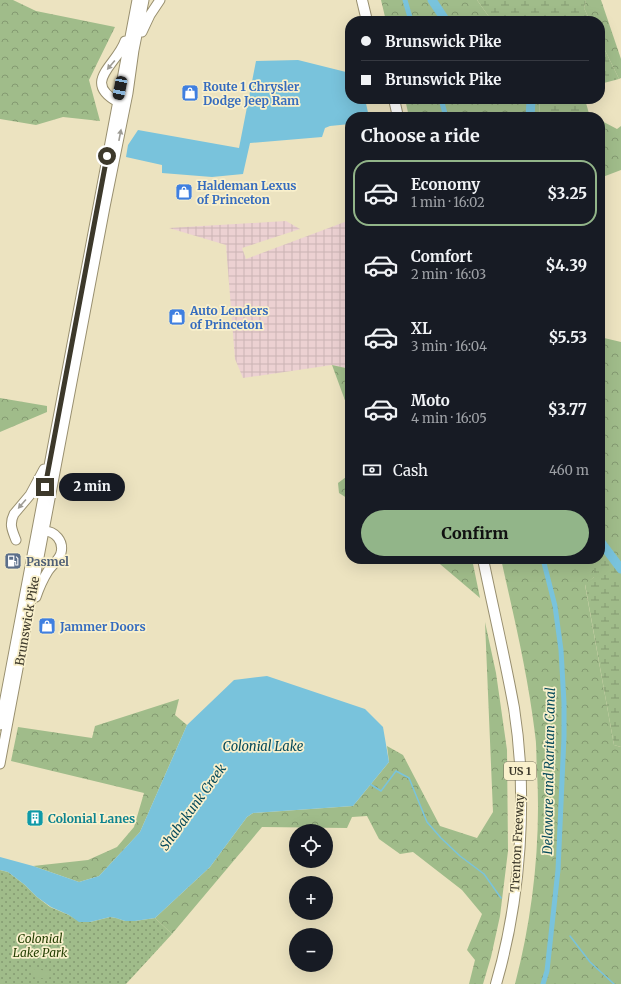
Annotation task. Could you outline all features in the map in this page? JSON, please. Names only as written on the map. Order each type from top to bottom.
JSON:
[{"type":"highway","points":[[362,0],[366,16]]},
{"type":"highway","points":[[369,0],[373,16]]},
{"type":"highway","name":"Trenton Freeway","points":[[484,564],[495,609],[514,708],[520,776],[521,816],[514,896],[506,945],[496,984]]},
{"type":"highway","name":"Trenton Freeway","points":[[491,564],[520,707],[525,747],[527,793],[525,853],[521,898],[515,936],[502,984]]},
{"type":"main road","name":"Brunswick Pike","points":[[0,764],[104,213],[124,99],[137,0]]},
{"type":"main road","name":"Brunswick Pike","points":[[0,725],[53,445],[144,0]]},
{"type":"main road","points":[[134,50],[150,15],[160,0]]},
{"type":"main road","points":[[124,99],[106,94],[101,86],[101,81],[104,73],[124,46],[134,17]]},
{"type":"main road","points":[[16,540],[11,528],[12,518],[36,486],[53,445]]},
{"type":"main road","points":[[26,625],[42,580],[61,552],[61,543],[59,539],[52,533],[44,531]]},
{"type":"shaded area","points":[[286,221],[300,229],[242,248],[246,259],[345,222],[345,368],[332,365],[243,378],[235,359],[226,245],[169,228]]},
{"type":"green space","points":[[0,0],[13,0],[36,11],[115,27],[89,80],[100,121],[63,117],[36,125],[0,119]]},
{"type":"green space","points":[[381,0],[477,0],[488,16],[385,16]]},
{"type":"green space","points":[[477,0],[586,0],[584,8],[588,16],[488,16]]},
{"type":"green space","points":[[586,0],[601,0],[621,59],[621,78],[619,79],[605,50],[605,16],[588,16],[584,8]]},
{"type":"green space","points":[[605,50],[619,79],[605,83]]},
{"type":"green space","points":[[406,104],[540,104],[539,112],[408,112]]},
{"type":"green space","points":[[540,104],[586,104],[589,112],[539,112]]},
{"type":"green space","points":[[605,123],[617,129],[621,126],[621,170],[605,176]]},
{"type":"green space","points":[[605,338],[621,342],[621,567],[618,559],[605,544]]},
{"type":"green space","points":[[332,365],[345,368],[345,400]]},
{"type":"green space","points":[[0,398],[47,406],[47,412],[0,432]]},
{"type":"green space","points":[[345,478],[345,497],[339,493],[338,483]]},
{"type":"green space","points":[[605,544],[618,559],[621,567],[621,747],[614,745],[585,584],[594,577],[594,564],[605,564]]},
{"type":"green space","points":[[440,564],[473,564],[480,598]]},
{"type":"green space","points":[[502,564],[594,564],[594,577],[585,585],[614,745],[621,747],[621,984],[515,984],[527,932],[531,905],[537,851],[538,825],[536,743],[529,690]]},
{"type":"green space","points":[[485,622],[496,673],[507,750],[508,851],[500,916],[491,957],[483,984],[469,984],[475,960],[467,950],[482,914],[462,890],[413,852],[400,854],[379,839],[367,816],[352,817],[347,828],[333,828],[333,824],[289,824],[289,827],[262,827],[172,934],[155,918],[210,867],[247,817],[253,813],[353,806],[389,762],[387,746],[403,755],[440,826],[477,838],[493,812]]},
{"type":"green space","points":[[179,699],[175,715],[187,725],[140,832],[99,876],[79,882],[33,866],[88,860],[117,847],[134,827],[144,793],[11,761],[18,727],[92,738],[95,726]]},
{"type":"green space","name":"Colonial Lake Park","points":[[0,870],[8,872],[50,907],[79,921],[90,922],[110,917],[125,921],[155,918],[172,934],[126,984],[0,984]]},
{"type":"green space","points":[[33,969],[50,971],[49,979],[32,977]]},
{"type":"water","points":[[298,60],[345,72],[345,104],[366,104],[368,112],[345,112],[345,124],[325,128],[322,137],[250,143],[243,174],[212,177],[162,173],[162,165],[126,157],[128,145],[138,130],[239,148],[256,61]]},
{"type":"water","name":"Colonial Lake","points":[[267,676],[365,709],[383,727],[389,762],[353,806],[253,813],[247,817],[210,867],[155,918],[125,921],[110,917],[90,922],[79,922],[69,915],[51,907],[8,872],[0,870],[0,857],[33,866],[79,882],[99,876],[140,832],[187,725],[234,680]]},
{"type":"waterway","name":"Delaware and Raritan Canal","points":[[405,0],[410,16]]},
{"type":"waterway","points":[[432,0],[443,16]]},
{"type":"waterway","name":"Delaware and Raritan Canal","points":[[442,104],[445,112]]},
{"type":"waterway","points":[[530,112],[531,104]]},
{"type":"waterway","points":[[605,548],[621,569]]},
{"type":"waterway","name":"Delaware and Raritan Canal","points":[[543,984],[547,971],[558,870],[564,737],[561,650],[555,606],[544,564]]},
{"type":"waterway","name":"Shabakunk Creek","points":[[370,784],[381,791],[396,771],[409,778],[427,822],[460,856],[484,874],[501,898]]},
{"type":"waterway","name":"Shabakunk Creek","points":[[570,936],[590,962],[614,984]]},
{"type":"place","name":"Route 1 Chrysler Dodge Jeep Ram","points":[[190,93]]},
{"type":"place","name":"Haldeman Lexus of Princeton","points":[[184,192]]},
{"type":"place","name":"Auto Lenders of Princeton","points":[[177,317]]},
{"type":"place","name":"Pasmel","points":[[13,561]]},
{"type":"place","name":"Jammer Doors","points":[[47,626]]},
{"type":"place","name":"Colonial Lanes","points":[[35,818]]},
{"type":"route","points":[[45,487],[107,156]]}]
